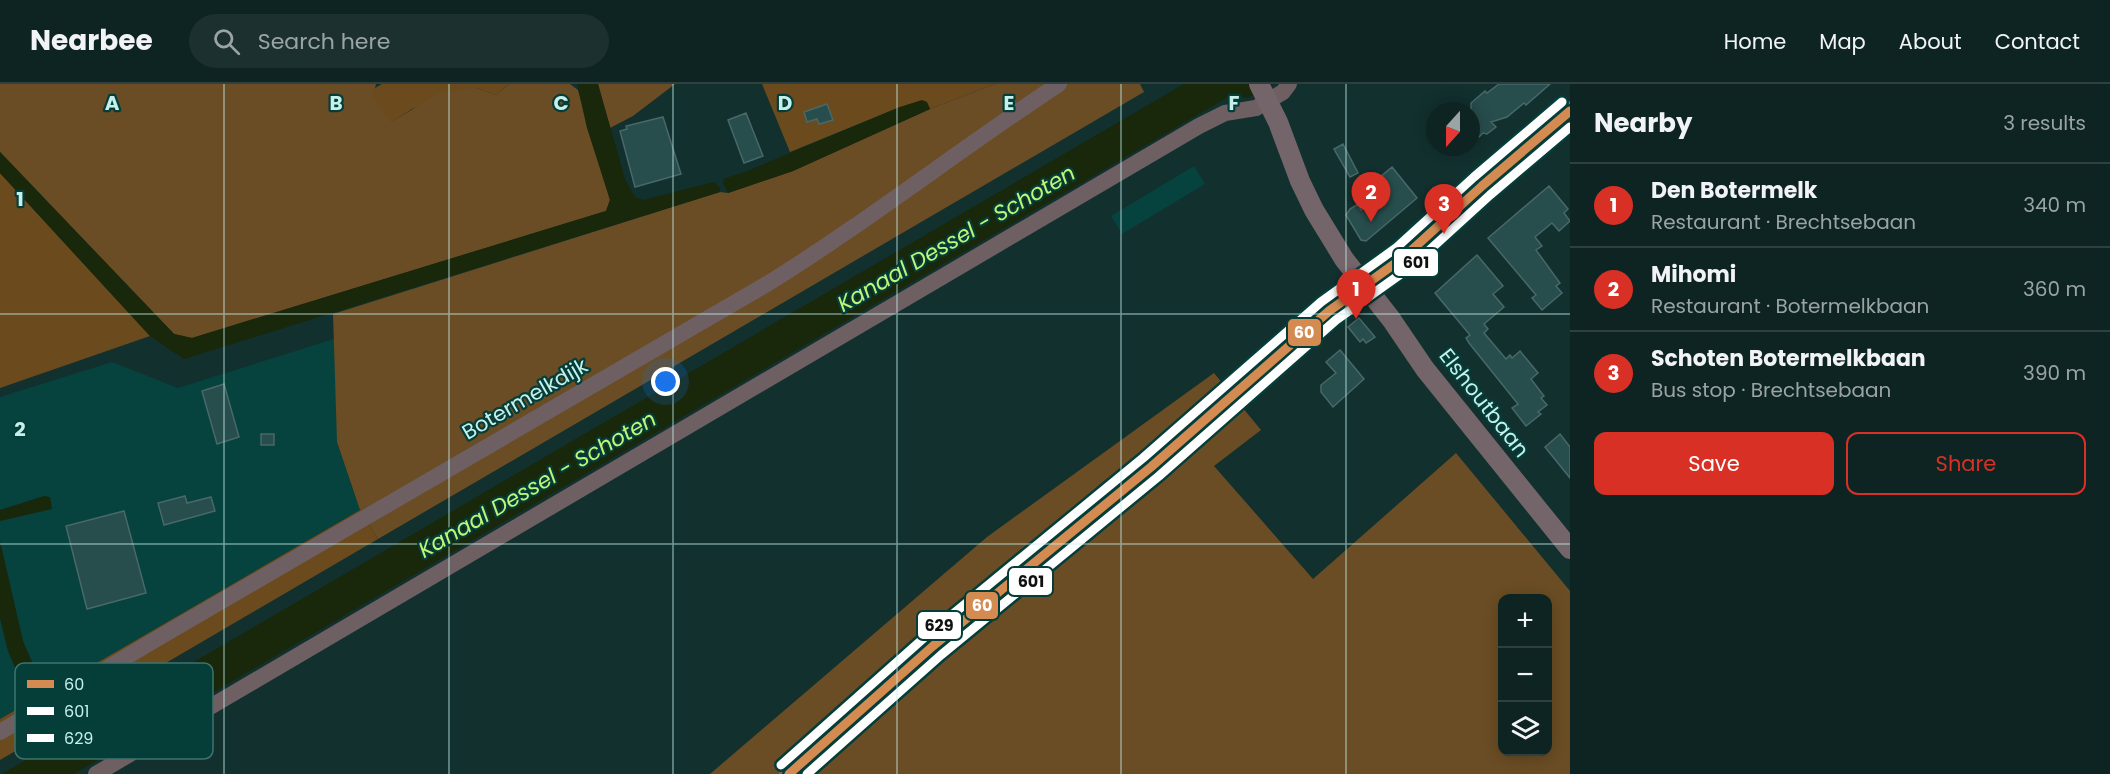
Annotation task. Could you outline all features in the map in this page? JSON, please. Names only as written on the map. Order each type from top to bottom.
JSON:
[{"type":"main road","name":"Elshoutbaan","points":[[1264,92],[1300,181],[1314,210],[1344,259],[1391,319],[1425,369],[1567,540]]},
{"type":"main road","points":[[789,774],[933,646],[1159,460],[1329,311],[1404,257],[1482,186],[1570,111]]},
{"type":"street","name":"Botermelkdijk","points":[[116,663],[767,284],[822,250],[1059,84]]},
{"type":"street","points":[[213,705],[1199,126],[1226,113],[1256,108],[1264,92],[1283,92],[1289,84]]},
{"type":"street","name":"Botermelkdijk","points":[[0,732],[15,723]]},
{"type":"street","points":[[96,774],[122,759]]},
{"type":"shaded area","points":[[0,84],[376,84],[373,96],[391,122],[440,93],[477,88],[496,95],[509,84],[570,84],[578,90],[610,200],[606,211],[192,338],[174,334],[0,152]]},
{"type":"shaded area","points":[[382,84],[509,84],[496,95],[477,88],[412,109],[390,123],[372,96],[375,88]]},
{"type":"shaded area","points":[[598,84],[675,84],[633,116],[610,128]]},
{"type":"shaded area","points":[[762,84],[995,84],[930,109],[927,103],[900,107],[790,152]]},
{"type":"shaded area","points":[[995,84],[1140,84],[1144,92],[378,539],[360,510],[337,442],[333,314],[793,171],[930,109]]},
{"type":"shaded area","points":[[1194,166],[1205,184],[1122,234],[1111,216]]},
{"type":"shaded area","points":[[0,173],[150,336],[0,388]]},
{"type":"shaded area","points":[[353,333],[337,442],[360,510],[96,663],[15,663],[15,710],[0,719],[0,397],[112,362],[178,388]]},
{"type":"shaded area","points":[[1214,373],[1261,430],[1214,466],[1313,579],[1456,453],[1570,591],[1570,774],[710,774],[987,537]]},
{"type":"shaded area","points":[[360,510],[378,539],[166,663],[96,663]]},
{"type":"shaded area","points":[[15,710],[15,751],[0,760],[0,719]]},
{"type":"water","points":[[577,84],[598,84],[625,179],[635,197],[643,200],[714,182],[720,188],[720,192],[184,359],[150,336],[0,173],[0,152],[174,334],[192,338],[606,211],[610,200],[587,128]]},
{"type":"water","name":"Kanaal Dessel - Schoten","points":[[1184,84],[1273,84],[1248,98],[1233,94],[213,692],[213,663],[192,663]]},
{"type":"water","points":[[922,100],[927,102],[930,109],[793,171],[728,193],[723,183],[723,179]]},
{"type":"water","points":[[44,496],[50,497],[52,509],[0,521],[0,510]]},
{"type":"water","points":[[0,541],[23,641],[32,663],[15,663],[15,668],[8,651],[0,619]]},
{"type":"water","points":[[28,759],[100,759],[74,774],[2,774]]},
{"type":"building","points":[[1499,84],[1550,84],[1526,105],[1524,103],[1507,117],[1491,122],[1496,127],[1480,136],[1480,102],[1472,102],[1485,91],[1487,93]]},
{"type":"building","points":[[827,104],[833,120],[819,124],[817,119],[807,122],[804,112]]},
{"type":"building","points":[[746,113],[763,156],[744,163],[728,120]]},
{"type":"building","points":[[663,117],[681,174],[635,187],[620,131],[627,129],[626,126]]},
{"type":"building","points":[[1343,144],[1358,173],[1350,177],[1334,149]]},
{"type":"building","points":[[1392,167],[1417,198],[1366,241],[1361,240],[1346,215],[1358,204],[1361,210],[1382,193],[1373,183]]},
{"type":"building","points":[[1549,186],[1568,209],[1564,213],[1570,221],[1559,231],[1552,223],[1535,237],[1542,246],[1536,250],[1560,283],[1556,286],[1562,293],[1542,310],[1532,298],[1536,295],[1488,238]]},
{"type":"building","points":[[1477,255],[1503,286],[1493,294],[1504,307],[1484,324],[1488,329],[1484,333],[1506,359],[1510,355],[1512,358],[1520,351],[1538,373],[1531,379],[1544,396],[1541,398],[1547,405],[1538,412],[1541,414],[1526,426],[1512,408],[1518,404],[1469,343],[1466,338],[1470,335],[1435,293]]},
{"type":"building","points":[[1359,318],[1375,337],[1366,343],[1363,339],[1360,342],[1348,327]]},
{"type":"building","points":[[1340,350],[1364,379],[1333,407],[1321,392],[1321,385],[1336,373],[1326,362]]},
{"type":"building","points":[[224,384],[239,437],[217,444],[202,391]]},
{"type":"building","points":[[261,434],[274,434],[274,445],[261,445]]},
{"type":"building","points":[[1560,434],[1570,447],[1570,478],[1545,447]]},
{"type":"building","points":[[185,496],[187,503],[211,497],[215,511],[164,525],[158,503]]},
{"type":"building","points":[[124,511],[146,593],[87,609],[66,526]]},
{"type":"transit line","name":"629","points":[[781,765],[925,637],[1143,458],[1321,302],[1396,248],[1474,177],[1562,102]]},
{"type":"transit line","name":"60","points":[[789,774],[933,646],[1151,467],[1329,311],[1404,257],[1482,186],[1570,111]]},
{"type":"transit line","name":"601","points":[[807,774],[941,655],[1159,476],[1336,320],[1412,266],[1570,127]]},
{"type":"place","name":"Mihomi","points":[[1371,222]]},
{"type":"place","name":"Schoten Botermelkbaan","points":[[1444,234]]},
{"type":"place","name":"Den Botermelk","points":[[1356,319]]}]
